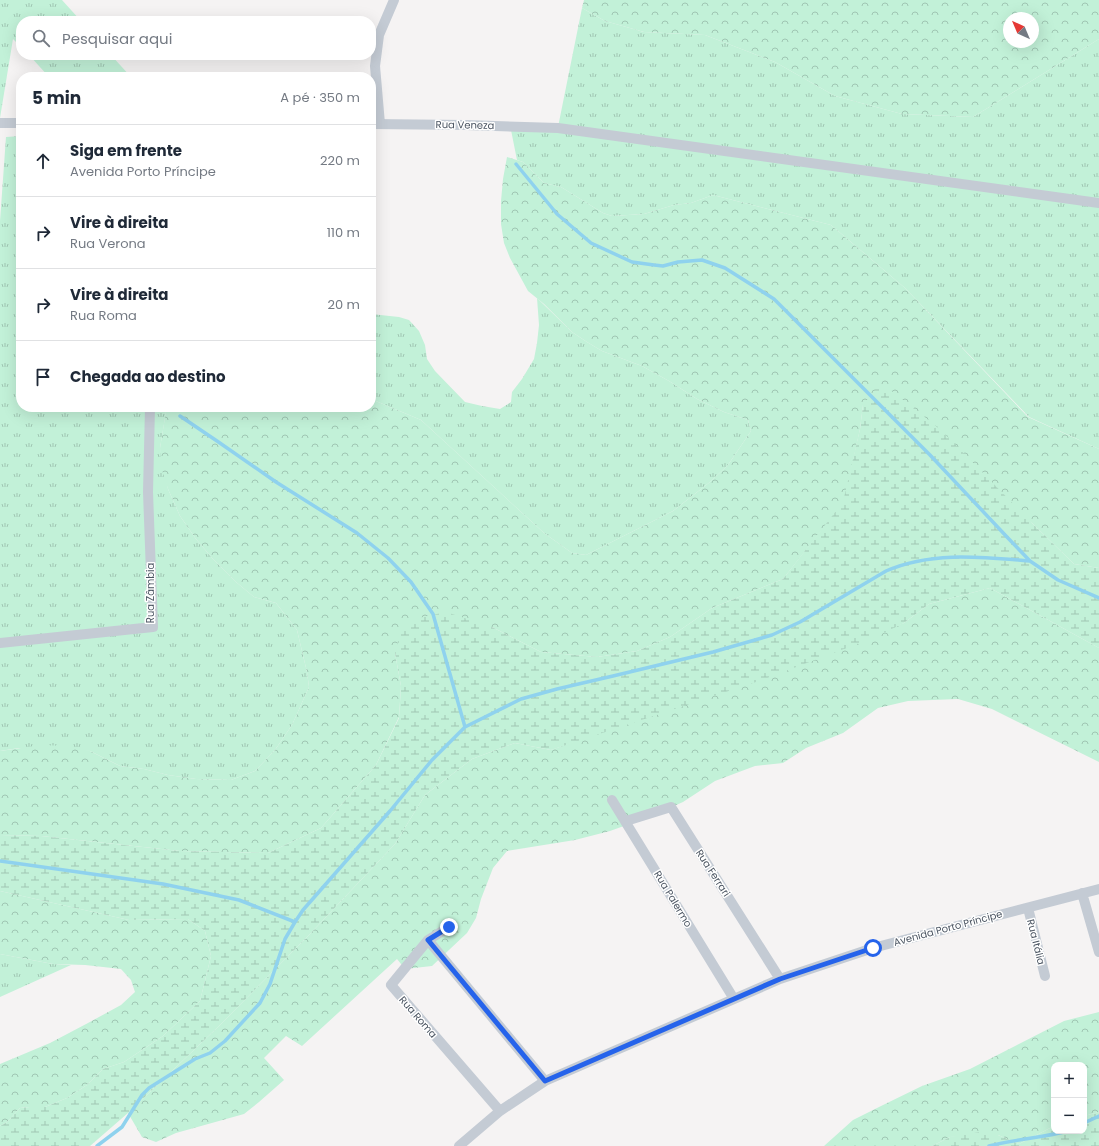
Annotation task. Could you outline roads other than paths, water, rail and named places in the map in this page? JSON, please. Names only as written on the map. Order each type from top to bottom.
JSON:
[{"type":"street","points":[[376,58],[379,35],[394,0]]},
{"type":"street","points":[[375,72],[376,60]]},
{"type":"street","points":[[0,123],[16,123]]},
{"type":"street","name":"Rua Veneza","points":[[376,124],[558,128],[1099,203]]},
{"type":"street","name":"Rua Zâmbia","points":[[0,643],[153,627],[148,492],[150,412]]},
{"type":"street","name":"Rua Palermo","points":[[612,800],[734,998]]},
{"type":"street","name":"Rua Ferrari","points":[[626,821],[671,808],[780,979]]},
{"type":"street","name":"Avenida Porto Príncipe","points":[[459,1146],[500,1111],[545,1081],[780,979],[873,948],[1099,889]]},
{"type":"street","points":[[1082,893],[1099,952]]},
{"type":"street","name":"Rua Itália","points":[[1028,908],[1045,976]]},
{"type":"street","name":"Rua Roma","points":[[449,927],[428,940],[391,985],[500,1111]]},
{"type":"street","points":[[428,940],[545,1081]]},
{"type":"waterway","points":[[516,164],[557,214],[591,243],[632,262],[663,266],[678,262],[702,260],[725,268],[774,299],[930,455],[1030,561],[1058,580],[1099,598]]},
{"type":"waterway","points":[[180,416],[276,482],[357,533],[388,558],[411,582],[433,614],[465,727]]},
{"type":"waterway","points":[[97,1146],[122,1127],[142,1095],[149,1088],[195,1059],[210,1053],[225,1041],[260,1003],[270,984],[285,939],[303,910],[390,811],[432,760],[465,727],[521,699],[713,652],[772,635],[800,622],[886,571],[903,565],[921,560],[957,557],[1030,561]]},
{"type":"waterway","points":[[0,861],[163,884],[239,900],[295,922]]},
{"type":"waterway","points":[[1087,1122],[1099,1116]]},
{"type":"waterway","points":[[989,1146],[1053,1134]]}]
